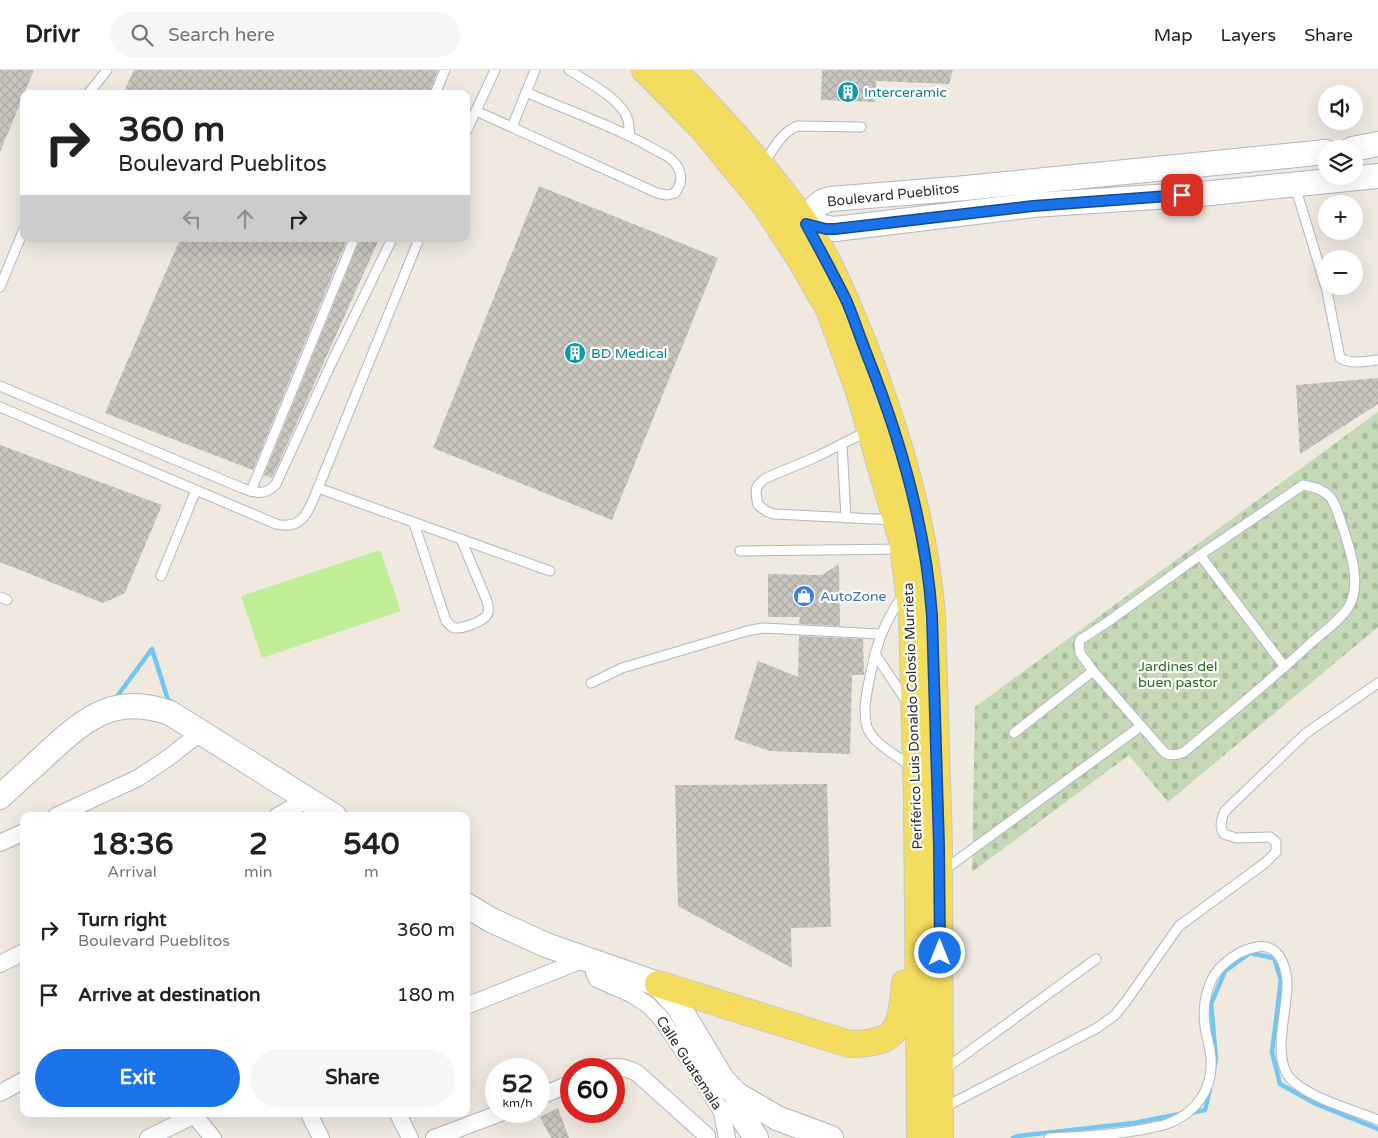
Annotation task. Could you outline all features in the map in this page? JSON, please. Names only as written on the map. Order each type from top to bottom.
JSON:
[{"type":"main road","name":"Periférico Luis Donaldo Colosio Murrieta","points":[[645,70],[758,183],[806,224],[847,302],[879,386],[880,423],[914,549],[919,584],[915,717],[927,777]]},
{"type":"main road","name":"Periférico Luis Donaldo Colosio Murrieta","points":[[674,70],[718,117],[758,183],[829,309],[859,391],[880,423]]},
{"type":"main road","points":[[758,183],[806,224],[802,262]]},
{"type":"main road","name":"Periférico Luis Donaldo Colosio Murrieta","points":[[919,584],[932,616],[927,777],[931,1124]]},
{"type":"main road","points":[[658,984],[849,1044],[876,1043],[886,1038],[894,1030],[901,1018],[928,868]]},
{"type":"street","points":[[1363,147],[1378,144]]},
{"type":"street","name":"Boulevard Pueblitos","points":[[1318,153],[830,199],[819,202],[806,224],[826,229],[843,229],[1033,206],[1201,194],[1378,176]]},
{"type":"street","points":[[1100,173],[1094,181],[1094,190],[1104,200]]},
{"type":"street","points":[[1031,181],[1042,186],[1044,191],[1043,197],[1033,206]]},
{"type":"street","points":[[0,797],[74,729],[93,716],[108,709],[132,705],[158,709],[170,714],[327,812]]},
{"type":"street","points":[[65,812],[138,778],[200,733]]},
{"type":"street","points":[[284,812],[307,800]]},
{"type":"street","points":[[0,843],[20,834]]},
{"type":"street","points":[[470,907],[519,933],[590,961],[658,984],[678,1006],[722,1079],[736,1094],[776,1118],[831,1138]]},
{"type":"street","points":[[0,964],[20,954]]},
{"type":"street","points":[[470,1005],[590,961]]},
{"type":"street","name":"Calle Guatemala","points":[[590,961],[597,978],[633,995],[648,1005],[660,1017],[722,1112],[726,1132]]},
{"type":"street","points":[[625,1068],[637,1072],[705,1137],[726,1132]]},
{"type":"street","points":[[1,1091],[20,1082]]},
{"type":"street","points":[[736,1094],[743,1118],[756,1138]]},
{"type":"street","points":[[148,1138],[192,1117]]},
{"type":"street","points":[[197,1117],[213,1138]]},
{"type":"street","points":[[310,1117],[321,1138]]},
{"type":"street","points":[[400,1117],[410,1138]]},
{"type":"street","points":[[434,1138],[466,1133],[485,1123]]},
{"type":"lane","points":[[91,90],[107,70]]},
{"type":"lane","points":[[437,90],[445,70]]},
{"type":"lane","points":[[470,124],[495,70]]},
{"type":"lane","points":[[512,127],[535,70]]},
{"type":"lane","points":[[569,70],[617,103],[628,120],[630,135]]},
{"type":"lane","points":[[476,111],[657,193],[675,194],[680,187],[682,178],[672,160],[630,135],[526,92]]},
{"type":"lane","points":[[758,183],[775,146],[791,128],[798,126],[862,127]]},
{"type":"lane","points":[[1294,184],[1327,291],[1340,358],[1346,362],[1378,360]]},
{"type":"lane","points":[[0,287],[20,239]]},
{"type":"lane","points":[[252,491],[353,242]]},
{"type":"lane","points":[[0,386],[252,491],[264,493],[276,484],[331,364],[391,242]]},
{"type":"lane","points":[[0,407],[284,526],[292,526],[300,521],[308,511],[418,242]]},
{"type":"lane","points":[[880,423],[816,457],[758,483],[756,490],[758,505],[774,514],[907,519]]},
{"type":"lane","points":[[842,444],[846,518]]},
{"type":"lane","points":[[1303,485],[1318,488],[1334,501],[1352,556],[1354,593],[1350,606],[1338,619],[1285,666],[1184,752],[1170,755],[1165,753],[1093,671],[1080,653],[1079,644],[1080,640],[1200,555],[1303,485]]},
{"type":"lane","points":[[318,488],[550,571]]},
{"type":"lane","points":[[161,576],[196,490]]},
{"type":"lane","points":[[414,523],[446,621],[452,627],[458,628],[463,628],[485,618],[488,613],[488,601],[461,539]]},
{"type":"lane","points":[[740,551],[914,549]]},
{"type":"lane","points":[[1200,555],[1285,666]]},
{"type":"lane","points":[[919,584],[891,611],[880,634],[865,708],[867,728],[871,735],[927,777]]},
{"type":"lane","points":[[591,683],[622,668],[763,628],[880,634]]},
{"type":"lane","points":[[875,654],[901,691],[915,717]]},
{"type":"lane","points":[[1014,733],[1093,671]]},
{"type":"lane","points":[[931,1124],[1097,1028],[1115,1015],[1128,1000],[1178,926],[1276,852],[1276,842],[1270,837],[1236,838],[1224,834],[1221,822],[1225,811],[1306,734],[1378,683]]},
{"type":"lane","points":[[928,868],[1141,726]]},
{"type":"lane","points":[[1049,1138],[1136,1131],[1168,1124],[1200,1102],[1209,1084],[1211,1059],[1204,1025],[1204,1001],[1210,982],[1220,967],[1235,955],[1260,946],[1274,950],[1284,964],[1287,982],[1282,1041],[1283,1061],[1286,1072],[1296,1085],[1313,1095],[1378,1120]]},
{"type":"lane","points":[[929,1079],[1096,959]]},
{"type":"green space","name":"Jardines del buen pastor","points":[[1378,412],[1378,627],[1168,802],[1129,755],[972,872],[975,707]]},
{"type":"green space","points":[[380,550],[401,611],[262,658],[241,596]]},
{"type":"building","points":[[0,70],[34,70],[26,90],[20,90],[20,104],[0,152]]},
{"type":"building","points":[[134,70],[438,70],[430,90],[125,90]]},
{"type":"building","name":"Interceramic","points":[[822,70],[953,70],[949,84],[876,81],[875,102],[821,100]]},
{"type":"building","name":"BD Medical","points":[[539,186],[718,258],[612,520],[433,448]]},
{"type":"building","points":[[179,242],[346,242],[253,470],[105,413]]},
{"type":"building","points":[[359,242],[378,242],[272,478],[264,475]]},
{"type":"building","points":[[1378,378],[1378,404],[1300,454],[1296,385]]},
{"type":"building","points":[[0,445],[162,505],[125,593],[103,603],[0,562]]},
{"type":"building","name":"AutoZone","points":[[839,564],[840,626],[799,624],[800,617],[768,617],[768,574],[822,575]]},
{"type":"building","points":[[799,636],[863,639],[864,675],[852,675],[850,754],[770,751],[734,739],[758,661],[798,677]]},
{"type":"building","points":[[827,784],[831,927],[791,928],[792,968],[678,906],[675,785]]},
{"type":"building","points":[[558,1108],[560,1123],[564,1123],[569,1138],[551,1138],[543,1123],[550,1123],[550,1112]]},
{"type":"waterway","points":[[115,699],[152,649],[168,700],[173,703]]},
{"type":"waterway","points":[[1214,1069],[1216,1058],[1211,1004],[1225,971],[1250,953],[1274,958],[1281,980],[1272,1052],[1280,1084],[1316,1104],[1378,1129]]},
{"type":"waterway","points":[[1190,1113],[1205,1110],[1210,1089]]},
{"type":"waterway","points":[[1013,1138],[1134,1123],[1180,1114]]},
{"type":"place","name":"Interceramic","points":[[848,92]]},
{"type":"place","name":"BD Medical","points":[[575,353]]},
{"type":"place","name":"AutoZone","points":[[804,596]]},
{"type":"route","points":[[940,953],[939,846],[932,616],[925,548],[898,445],[879,386],[847,302],[806,224],[826,229],[835,229],[1033,206],[1182,195]]}]
